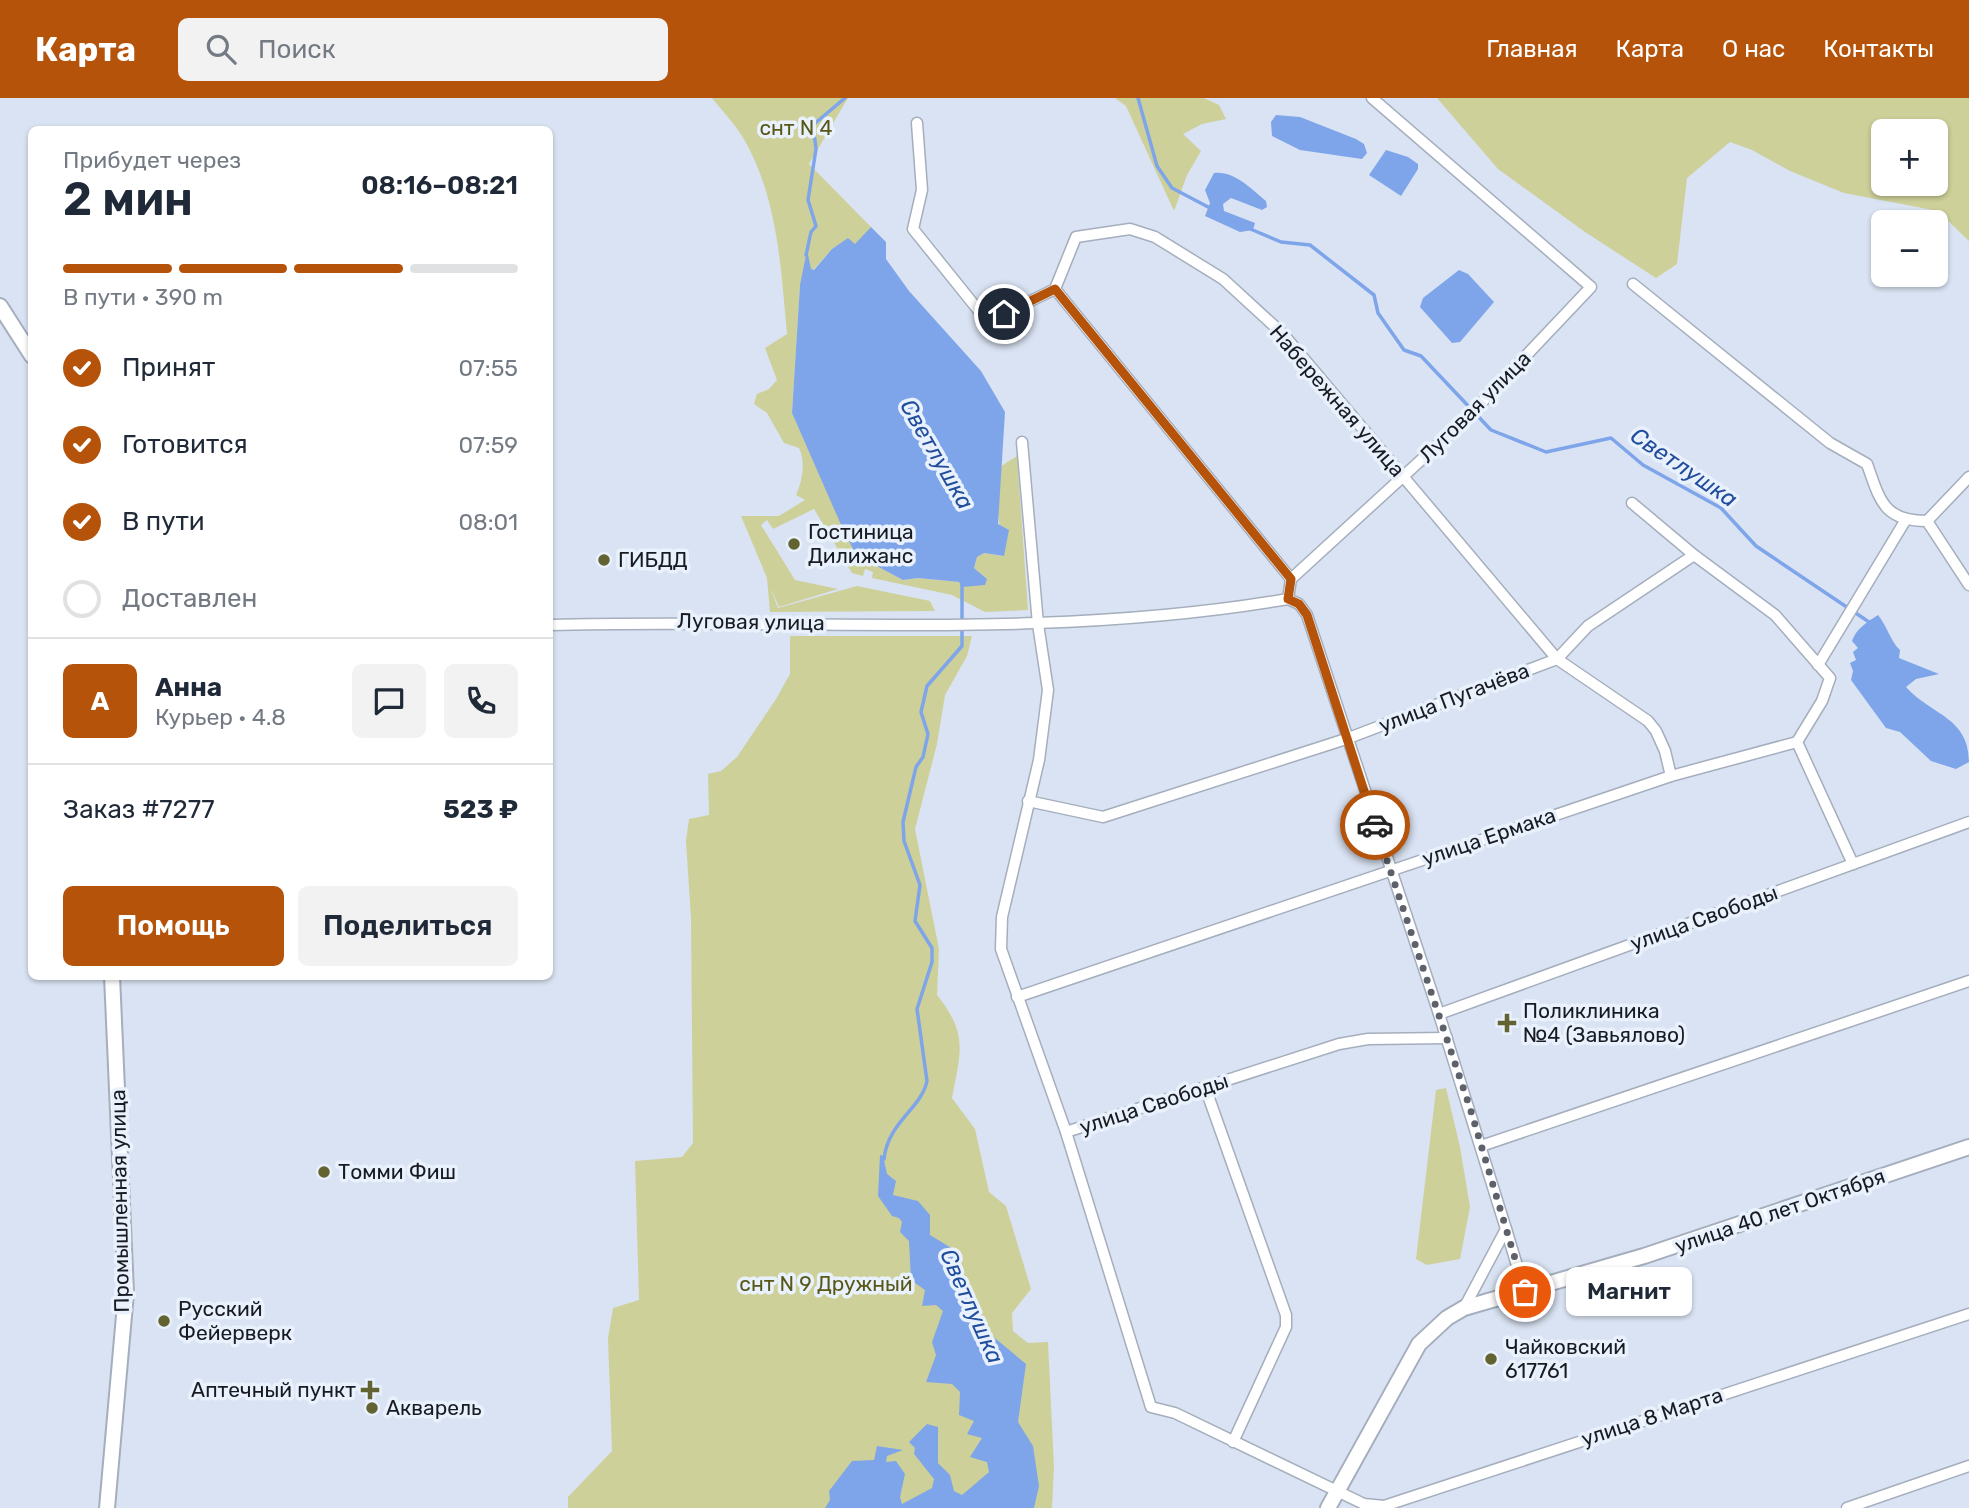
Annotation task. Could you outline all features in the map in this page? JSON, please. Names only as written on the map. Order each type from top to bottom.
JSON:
[{"type":"main road","points":[[0,306],[28,350]]},
{"type":"main road","name":"Промышленная улица","points":[[107,1508],[126,1293],[112,980]]},
{"type":"main road","name":"улица 40 лет Октября","points":[[1328,1508],[1419,1344],[1447,1318],[1464,1308],[1644,1256],[1969,1147]]},
{"type":"street","name":"Луговая улица","points":[[1291,579],[1467,418],[1591,286],[1372,98]]},
{"type":"street","points":[[917,123],[922,190],[913,229],[979,311],[1004,314],[1055,289],[1291,579],[1288,599]]},
{"type":"street","name":"Набережная улица","points":[[1055,289],[1076,237],[1130,229],[1155,237],[1223,279],[1283,334],[1557,659],[1648,721],[1665,751],[1671,776]]},
{"type":"street","points":[[1633,284],[1830,443],[1867,464],[1881,505],[1905,521],[1927,521],[1969,477]]},
{"type":"street","name":"улица 8 Марта","points":[[1021,442],[1038,625],[1048,690],[1039,760],[1002,917],[1001,949],[1066,1132],[1151,1406],[1175,1413],[1364,1504],[1384,1506],[1969,1314]]},
{"type":"street","points":[[1632,503],[1694,555],[1775,615],[1830,678],[1822,701],[1797,742],[1853,864]]},
{"type":"street","points":[[1818,664],[1905,521]]},
{"type":"street","points":[[1927,521],[1969,585]]},
{"type":"street","name":"улица Пугачёва","points":[[1028,801],[1103,817],[1346,739],[1557,659],[1588,626],[1694,555]]},
{"type":"street","points":[[1038,625],[1172,616],[1288,599],[1299,604],[1307,615],[1447,1038],[1525,1292]]},
{"type":"street","name":"Луговая улица","points":[[553,625],[657,621],[980,627],[1038,625]]},
{"type":"street","name":"улица Ермака","points":[[1017,997],[1671,776],[1797,742]]},
{"type":"street","name":"улица Свободы","points":[[1439,1014],[1969,822]]},
{"type":"street","points":[[1481,1146],[1969,981]]},
{"type":"street","name":"улица Свободы","points":[[1066,1132],[1339,1044],[1368,1040],[1447,1038]]},
{"type":"street","points":[[1205,1087],[1286,1315],[1286,1327],[1233,1442]]},
{"type":"street","points":[[1464,1308],[1506,1229]]},
{"type":"street","points":[[1847,1508],[1969,1466]]},
{"type":"green space","name":"снт N 4","points":[[712,98],[848,98],[809,164],[871,227],[859,243],[832,249],[800,285],[792,413],[856,555],[903,580],[918,578],[959,582],[962,587],[986,578],[974,568],[977,557],[984,553],[1003,556],[997,506],[1000,467],[1017,456],[1028,610],[985,612],[952,595],[872,578],[873,572],[865,569],[863,576],[852,573],[814,509],[773,529],[767,520],[761,525],[795,580],[838,589],[779,607],[770,587],[778,608],[857,586],[930,601],[935,611],[770,612],[767,578],[741,516],[779,516],[805,500],[796,495],[803,466],[799,448],[784,443],[767,413],[754,404],[757,394],[769,389],[777,380],[765,348],[787,334],[780,260],[765,187],[756,164],[742,135]]},
{"type":"green space","points":[[1115,98],[1204,98],[1219,105],[1226,119],[1202,124],[1183,134],[1201,151],[1187,175],[1174,211],[1126,106]]},
{"type":"green space","points":[[1437,98],[1969,98],[1969,241],[1948,221],[1948,210],[1933,210],[1844,193],[1730,142],[1687,178],[1677,264],[1656,278],[1585,232],[1498,169]]},
{"type":"green space","name":"снт N 9 Дружный","points":[[790,636],[972,636],[967,656],[945,695],[937,744],[915,829],[939,949],[937,995],[958,1032],[958,1068],[952,1098],[975,1129],[989,1192],[1006,1206],[1031,1289],[1012,1313],[1013,1331],[1028,1343],[1048,1342],[1054,1467],[1052,1508],[568,1508],[568,1497],[612,1451],[608,1338],[613,1308],[639,1300],[635,1161],[682,1157],[693,1143],[691,919],[686,841],[689,819],[709,815],[708,774],[721,771],[737,757],[790,674]]},
{"type":"green space","points":[[1446,1088],[1470,1207],[1460,1259],[1427,1265],[1416,1259],[1436,1090]]},
{"type":"water","points":[[1276,115],[1300,117],[1356,139],[1364,144],[1367,153],[1362,159],[1300,150],[1272,136],[1271,122]]},
{"type":"water","points":[[1386,150],[1408,157],[1418,164],[1418,169],[1401,196],[1369,175]]},
{"type":"water","points":[[1214,173],[1236,178],[1266,201],[1267,207],[1262,210],[1231,198],[1223,204],[1224,211],[1255,223],[1253,230],[1240,232],[1205,216],[1210,203],[1205,190]]},
{"type":"water","points":[[871,227],[886,242],[886,259],[909,291],[981,371],[1005,412],[998,524],[1009,530],[1004,556],[984,553],[977,557],[974,568],[987,579],[985,585],[962,587],[959,582],[918,578],[903,580],[856,555],[792,413],[800,285],[807,250],[811,269],[814,270],[832,249],[848,238],[855,244]]},
{"type":"water","points":[[1459,270],[1468,274],[1494,302],[1460,342],[1452,343],[1420,307],[1423,298]]},
{"type":"water","points":[[1878,615],[1900,650],[1899,658],[1939,674],[1916,679],[1906,687],[1956,726],[1963,735],[1969,762],[1956,769],[1931,761],[1900,732],[1886,728],[1851,680],[1853,671],[1850,663],[1856,660],[1853,652],[1858,648],[1852,641],[1859,629]]},
{"type":"water","points":[[880,1155],[883,1156],[887,1174],[896,1181],[893,1195],[918,1201],[930,1215],[930,1235],[953,1249],[990,1334],[1026,1364],[1018,1422],[1033,1446],[1039,1486],[1034,1508],[825,1508],[830,1500],[829,1491],[852,1461],[874,1460],[877,1446],[903,1450],[887,1456],[886,1462],[896,1461],[905,1474],[900,1497],[902,1504],[932,1488],[934,1479],[914,1454],[915,1448],[909,1442],[927,1424],[938,1427],[938,1463],[950,1475],[954,1491],[962,1495],[989,1472],[987,1462],[970,1457],[982,1438],[967,1434],[974,1421],[959,1415],[960,1392],[952,1384],[926,1382],[936,1355],[932,1342],[943,1311],[936,1305],[922,1306],[925,1290],[911,1280],[909,1241],[900,1232],[902,1222],[892,1216],[878,1196]]},
{"type":"waterway","name":"Светлушка","points":[[806,255],[811,232],[816,226],[808,200],[816,149],[813,125],[845,98]]},
{"type":"waterway","name":"Светлушка","points":[[1138,98],[1157,166],[1172,188],[1210,208]]},
{"type":"waterway","name":"Светлушка","points":[[1248,228],[1281,242],[1310,245],[1374,295],[1378,313],[1404,350],[1421,356],[1491,430],[1546,452],[1611,438],[1643,465],[1721,508],[1756,546],[1869,622],[1868,625]]},
{"type":"waterway","name":"Светлушка","points":[[884,1159],[892,1135],[924,1091],[927,1081],[917,1009],[932,962],[932,948],[915,921],[920,885],[904,841],[903,822],[916,767],[923,757],[928,734],[921,712],[927,686],[962,646],[962,584]]},
{"type":"way so far","points":[[1375,825],[1470,1108],[1525,1292]]},
{"type":"place","name":"Гостиница Дилижанс","points":[[794,544]]},
{"type":"place","name":"ГИБДД","points":[[604,560]]},
{"type":"place","name":"Поликлиника №4 (Завьялово)","points":[[1507,1023]]},
{"type":"place","name":"Томми Фиш","points":[[324,1172]]},
{"type":"place","name":"Магнит","points":[[1525,1292]]},
{"type":"place","name":"Русский Фейерверк","points":[[164,1321]]},
{"type":"place","name":"Чайковский 617761","points":[[1491,1359]]},
{"type":"place","name":"Аптечный пункт","points":[[370,1390]]},
{"type":"place","name":"Акварель","points":[[372,1408]]},
{"type":"route","points":[[1004,314],[1055,289],[1291,579],[1288,599],[1299,604],[1307,615],[1375,825]]}]
